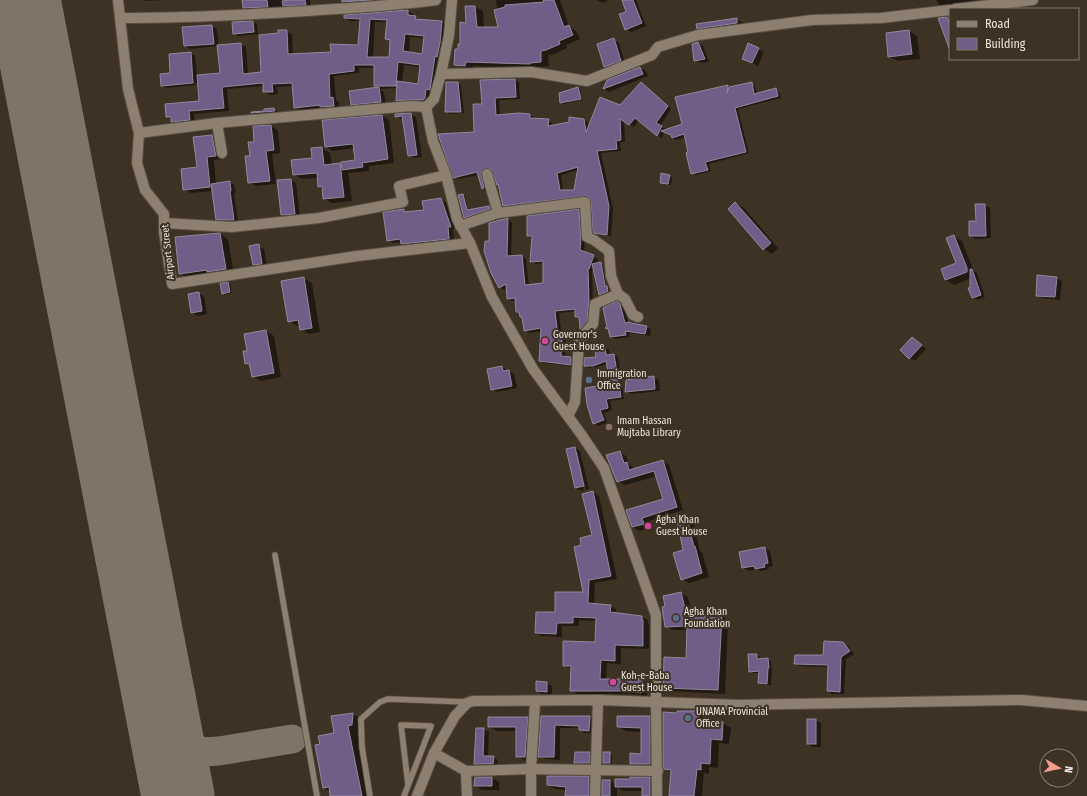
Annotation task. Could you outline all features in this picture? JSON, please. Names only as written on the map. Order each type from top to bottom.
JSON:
[{"type":"street","name":"Airport Street","points":[[118,0],[128,89],[139,133],[137,163],[145,190],[164,214],[172,284],[357,256],[470,243]]},
{"type":"street","points":[[120,18],[186,18],[276,13],[397,5],[436,0]]},
{"type":"street","points":[[139,133],[218,123],[411,106],[426,107],[434,99],[441,74],[449,35],[452,0]]},
{"type":"street","points":[[964,8],[1033,0]]},
{"type":"street","points":[[441,74],[531,72],[587,81],[652,55],[658,47],[698,35],[806,21],[882,18],[949,10]]},
{"type":"street","points":[[426,107],[433,141],[446,175],[457,219],[470,243],[492,297],[533,369],[604,468],[656,616],[657,796]]},
{"type":"street","points":[[218,123],[222,153]]},
{"type":"street","points":[[487,174],[498,213]]},
{"type":"street","points":[[164,223],[232,227],[319,218],[403,202],[399,186],[446,175]]},
{"type":"street","points":[[460,226],[498,213],[585,202],[587,237],[594,240],[609,251],[611,276],[618,294],[625,299],[632,315],[638,318]]},
{"type":"street","points":[[568,416],[575,402],[579,340],[593,324],[595,304],[618,294]]},
{"type":"street","points":[[595,796],[598,700]]},
{"type":"street","points":[[417,796],[434,753],[455,716],[467,702],[473,701],[535,702],[598,700],[740,705],[1021,700],[1087,706]]},
{"type":"street","points":[[531,796],[535,702]]},
{"type":"street","points":[[434,753],[466,771],[531,769],[658,771]]},
{"type":"street","points":[[466,771],[467,796]]},
{"type":"lane","points":[[276,555],[318,796]]},
{"type":"lane","points":[[370,796],[362,747],[361,719],[380,702],[388,699],[467,702]]},
{"type":"lane","points":[[404,796],[431,726],[401,725],[408,784]]},
{"type":"building","points":[[242,0],[267,0],[268,7],[243,8]]},
{"type":"building","points":[[305,0],[306,5],[283,6],[282,1]]},
{"type":"building","points":[[342,0],[372,0],[342,2]]},
{"type":"building","points":[[543,0],[554,0],[564,27],[569,25],[573,35],[559,41],[560,44],[541,51],[541,62],[530,64],[466,62],[465,66],[454,65],[455,49],[458,49],[458,44],[460,44],[460,22],[466,23],[465,6],[475,6],[477,27],[498,27],[494,10],[505,7],[505,5],[544,2]]},
{"type":"building","points":[[622,0],[633,0],[642,23],[625,30],[619,14],[626,12]]},
{"type":"building","points":[[408,10],[408,15],[416,16],[415,19],[442,21],[440,43],[437,57],[435,56],[430,90],[426,89],[425,98],[423,100],[396,101],[397,81],[418,84],[420,65],[398,62],[396,86],[374,86],[374,65],[354,65],[354,71],[329,74],[330,98],[333,97],[334,106],[320,107],[320,105],[294,108],[292,83],[272,84],[273,92],[263,92],[263,83],[222,87],[224,108],[189,111],[190,120],[171,122],[171,117],[166,117],[165,104],[199,101],[197,75],[220,73],[217,45],[241,43],[243,74],[261,72],[259,35],[278,33],[278,30],[287,30],[288,54],[331,52],[330,44],[358,45],[360,19],[344,18],[344,15]],"holes":[[[370,19],[387,20],[385,39],[390,40],[389,57],[367,57]],[[405,34],[424,36],[422,54],[403,51]]]},
{"type":"building","points":[[947,17],[949,22],[949,48],[938,18]]},
{"type":"building","points":[[737,18],[737,23],[697,29],[696,24]]},
{"type":"building","points":[[253,21],[254,32],[233,34],[232,22]]},
{"type":"building","points":[[212,25],[214,44],[184,46],[182,27]]},
{"type":"building","points":[[909,30],[912,54],[888,57],[886,33]]},
{"type":"building","points":[[614,38],[621,61],[604,67],[597,44]]},
{"type":"building","points":[[698,42],[705,59],[694,61],[692,44]]},
{"type":"building","points":[[748,43],[759,48],[752,63],[742,59]]},
{"type":"building","points":[[191,52],[193,83],[161,86],[160,74],[170,73],[169,54]]},
{"type":"building","points":[[640,67],[643,74],[603,89],[607,80]]},
{"type":"building","points":[[515,79],[516,97],[495,98],[496,115],[519,113],[530,114],[530,118],[549,119],[548,126],[569,122],[569,117],[584,119],[586,132],[600,97],[620,105],[641,82],[668,106],[656,123],[662,126],[657,136],[635,118],[629,125],[620,119],[621,140],[616,141],[617,149],[597,151],[609,206],[607,235],[593,233],[591,202],[590,198],[587,196],[503,206],[498,184],[497,185],[491,169],[486,168],[481,172],[484,188],[482,189],[477,172],[453,178],[438,134],[474,132],[473,104],[482,104],[480,80]],"holes":[[[578,167],[574,190],[560,190],[557,173]]]},
{"type":"building","points":[[446,82],[458,82],[461,112],[445,112]]},
{"type":"building","points":[[752,82],[754,94],[776,88],[778,96],[735,108],[746,152],[705,162],[708,170],[691,174],[686,153],[688,152],[684,134],[672,138],[671,135],[661,131],[682,124],[675,97],[728,85],[727,93],[729,87]]},
{"type":"building","points":[[379,87],[381,102],[351,105],[349,91]]},
{"type":"building","points":[[578,87],[581,99],[560,103],[559,93]]},
{"type":"building","points":[[274,108],[275,111],[251,113],[264,111],[264,109]]},
{"type":"building","points":[[411,113],[417,155],[408,156],[402,116],[395,117],[395,114]]},
{"type":"building","points":[[382,115],[388,159],[362,163],[363,167],[342,170],[341,162],[355,160],[353,144],[325,147],[322,120]]},
{"type":"building","points":[[271,125],[274,150],[266,151],[270,181],[248,183],[245,156],[250,156],[248,142],[254,142],[253,126]]},
{"type":"building","points":[[212,135],[216,156],[207,157],[210,187],[183,190],[181,169],[197,167],[193,137]]},
{"type":"building","points":[[322,147],[324,165],[340,163],[344,197],[323,199],[322,186],[318,187],[317,173],[293,175],[291,160],[312,158],[311,148]]},
{"type":"building","points":[[661,173],[670,175],[668,184],[660,183]]},
{"type":"building","points":[[291,179],[295,214],[281,215],[277,180]]},
{"type":"building","points":[[230,181],[234,220],[216,220],[211,184]]},
{"type":"building","points":[[463,194],[467,210],[489,206],[490,209],[464,218],[458,195]]},
{"type":"building","points":[[441,198],[451,227],[448,227],[449,239],[401,244],[400,239],[387,241],[383,212],[404,209],[404,212],[424,210],[422,201]]},
{"type":"building","points":[[735,202],[771,243],[763,250],[728,209]]},
{"type":"building","points":[[975,204],[985,204],[986,236],[969,236],[969,221],[976,221]]},
{"type":"building","points":[[579,209],[581,238],[580,250],[594,255],[588,269],[589,301],[587,321],[580,329],[579,317],[575,317],[575,309],[555,311],[558,337],[562,338],[561,356],[571,357],[571,365],[539,361],[541,328],[524,331],[522,317],[520,317],[519,312],[516,312],[515,298],[507,299],[506,284],[499,288],[491,273],[484,251],[485,241],[489,241],[489,223],[508,218],[507,256],[522,255],[525,285],[543,283],[543,261],[530,262],[532,236],[527,236],[527,216]]},
{"type":"building","points":[[220,233],[226,269],[179,274],[175,237]]},
{"type":"building","points":[[954,235],[967,268],[967,272],[945,280],[941,269],[956,263],[946,238]]},
{"type":"building","points":[[259,244],[262,264],[253,265],[249,246]]},
{"type":"building","points":[[601,262],[605,286],[607,286],[608,291],[599,295],[592,264]]},
{"type":"building","points":[[970,269],[972,269],[981,295],[972,298],[968,288],[970,288]]},
{"type":"building","points":[[1037,275],[1057,277],[1055,297],[1036,296]]},
{"type":"building","points":[[304,277],[312,328],[300,330],[298,320],[288,322],[281,281]]},
{"type":"building","points":[[228,282],[230,292],[222,294],[220,283]]},
{"type":"building","points":[[199,292],[202,311],[191,313],[188,294]]},
{"type":"building","points":[[617,301],[620,304],[625,323],[630,322],[647,326],[645,334],[625,331],[626,335],[610,337],[608,329],[605,328],[607,327],[603,308]]},
{"type":"building","points":[[266,330],[274,373],[252,377],[249,363],[245,364],[243,351],[247,351],[244,334]]},
{"type":"building","points":[[912,337],[922,345],[909,359],[900,350]]},
{"type":"building","points":[[594,345],[605,346],[606,355],[614,354],[621,397],[606,399],[608,408],[600,410],[604,420],[593,424],[587,405],[585,388],[610,384],[606,361],[593,366],[584,366],[584,358],[596,357]]},
{"type":"building","points":[[502,366],[503,371],[509,370],[512,386],[491,390],[487,369]]},
{"type":"building","points":[[654,376],[655,389],[625,392],[626,380]]},
{"type":"building","points":[[575,447],[584,486],[575,488],[566,449]]},
{"type":"building","points":[[620,451],[624,463],[627,462],[629,470],[663,460],[677,507],[642,518],[644,524],[632,527],[626,510],[663,499],[654,471],[617,482],[606,455]]},
{"type":"building","points":[[593,491],[611,576],[589,580],[588,603],[611,605],[610,612],[642,616],[643,620],[643,646],[615,645],[615,661],[601,660],[600,679],[643,679],[641,693],[625,691],[570,691],[571,666],[563,666],[563,641],[595,642],[596,618],[573,617],[573,623],[557,623],[556,634],[535,633],[536,612],[555,612],[555,592],[583,592],[574,547],[581,545],[580,538],[592,535],[582,494]]},
{"type":"building","points":[[686,514],[702,573],[681,580],[673,553],[683,550],[676,516]]},
{"type":"building","points":[[765,547],[768,563],[764,564],[765,567],[755,569],[754,566],[742,568],[739,552]]},
{"type":"building","points":[[681,592],[687,617],[722,615],[718,690],[663,688],[664,657],[686,658],[687,626],[665,627],[662,607],[665,606],[663,596]]},
{"type":"building","points":[[824,641],[843,642],[850,651],[841,657],[840,692],[827,691],[828,665],[794,664],[795,655],[823,655]]},
{"type":"building","points":[[748,654],[757,654],[757,659],[768,658],[769,668],[767,684],[758,683],[759,671],[749,672]]},
{"type":"building","points":[[536,681],[547,682],[547,692],[536,691]]},
{"type":"building","points":[[677,711],[699,711],[699,720],[723,722],[722,740],[711,739],[710,764],[701,763],[701,770],[697,769],[694,796],[669,796],[671,770],[664,769],[663,767],[663,712],[677,713]]},
{"type":"building","points":[[353,713],[352,725],[348,726],[362,796],[330,796],[329,787],[323,788],[315,745],[320,744],[318,736],[334,733],[331,716]]},
{"type":"building","points":[[541,716],[590,716],[589,731],[579,730],[579,726],[555,725],[554,757],[538,757]]},
{"type":"building","points":[[617,716],[650,716],[650,764],[630,764],[630,753],[641,754],[641,728],[617,727]]},
{"type":"building","points":[[488,717],[528,717],[525,757],[516,757],[516,727],[488,727]]},
{"type":"building","points":[[807,719],[816,719],[816,744],[807,744]]},
{"type":"building","points":[[476,728],[484,728],[483,756],[494,756],[493,764],[474,764]]},
{"type":"building","points":[[575,752],[590,752],[590,763],[574,763]]},
{"type":"building","points":[[603,752],[610,752],[610,763],[603,763]]},
{"type":"building","points":[[547,776],[589,776],[589,796],[565,796],[566,787],[547,785]]},
{"type":"building","points":[[475,777],[492,777],[492,786],[474,786]]},
{"type":"building","points":[[630,777],[650,777],[650,796],[642,796],[642,787],[615,787],[615,779],[630,779]]},
{"type":"building","points":[[602,780],[610,780],[610,796],[602,796]]},
{"type":"taxiway","points":[[163,721],[178,740],[202,752],[219,751],[292,739]]},
{"type":"taxiway","points":[[174,778],[188,796]]},
{"type":"runway","points":[[24,0],[178,796]]},
{"type":"place","name":"Governor's Guest House","points":[[545,341]]},
{"type":"place","name":"Immigration Office","points":[[589,380]]},
{"type":"place","name":"Imam Hassan Mujtaba Library","points":[[609,427]]},
{"type":"place","name":"Agha Khan Guest House","points":[[648,526]]},
{"type":"place","name":"Agha Khan Foundation","points":[[676,618]]},
{"type":"place","name":"Koh-e-Baba Guest House","points":[[613,682]]},
{"type":"place","name":"UNAMA Provincial Office","points":[[688,718]]}]
